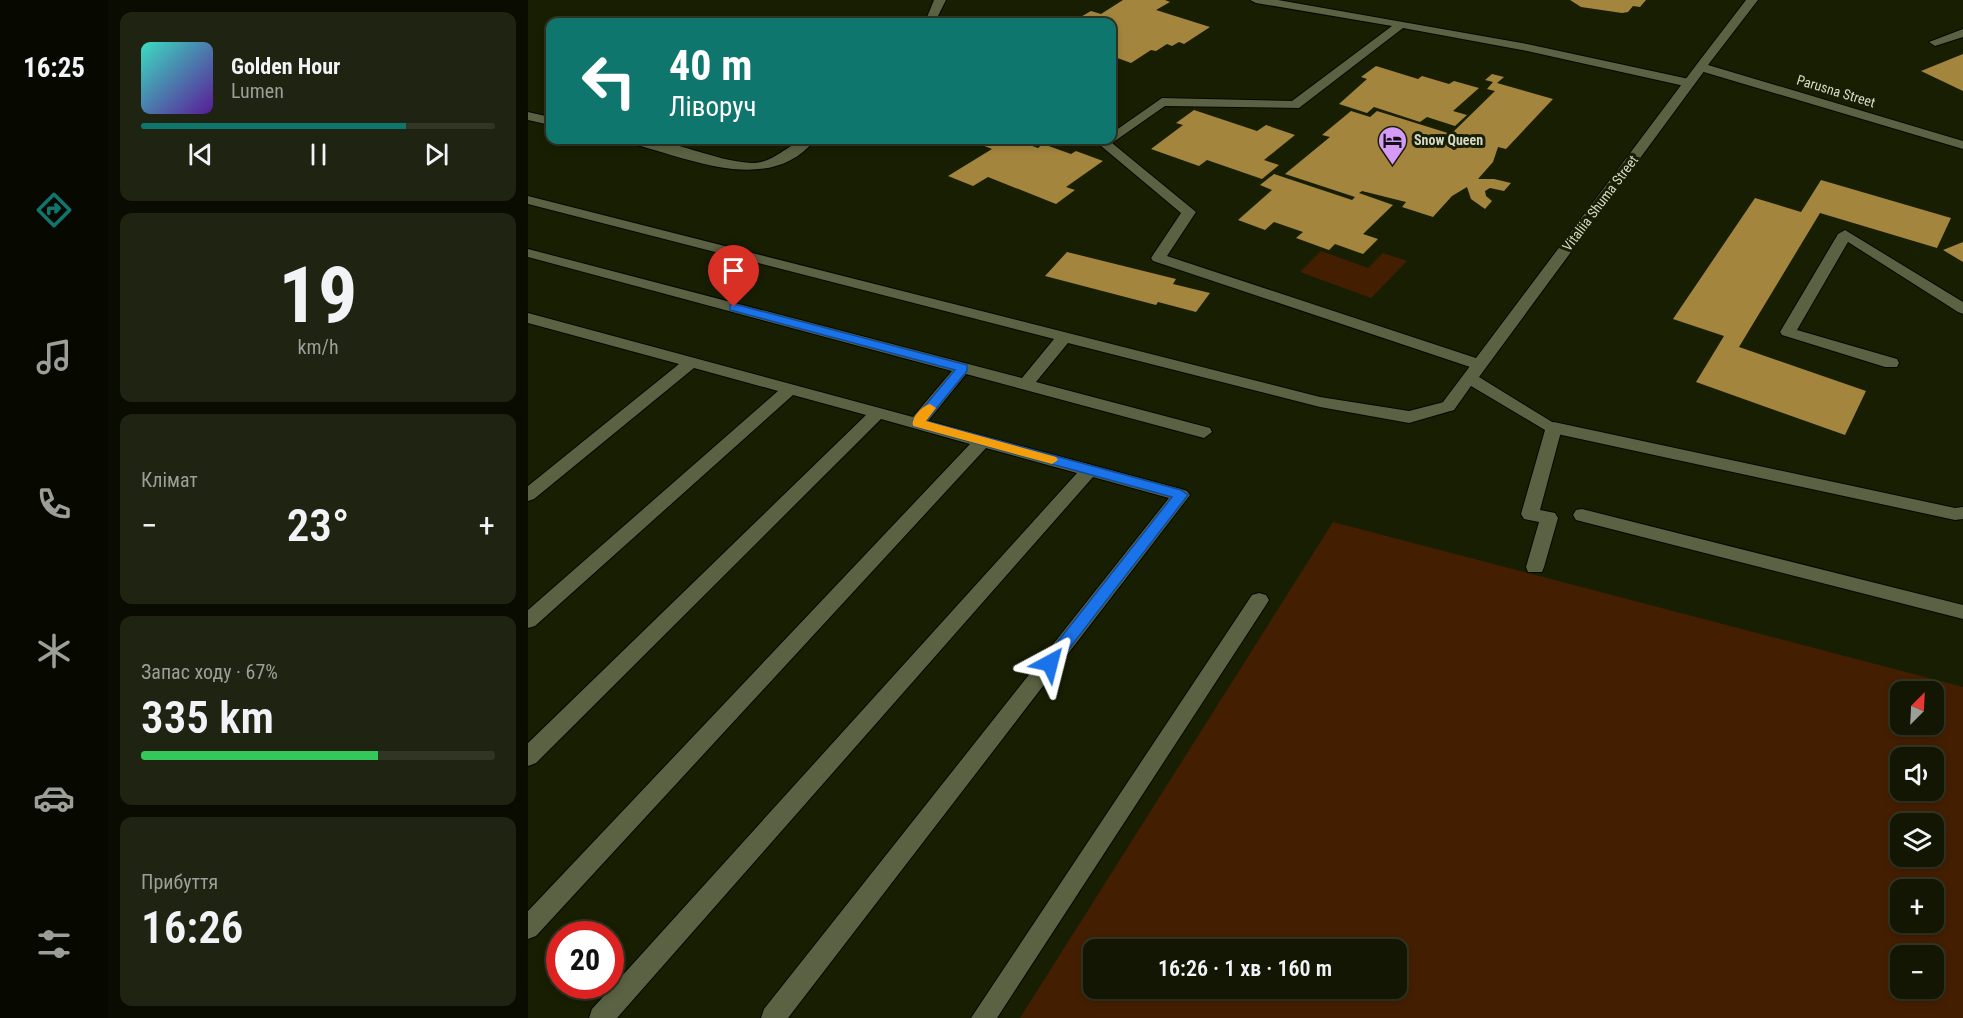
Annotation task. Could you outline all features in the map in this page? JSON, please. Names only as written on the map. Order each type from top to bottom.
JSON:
[{"type":"street","points":[[932,18],[940,0]]},
{"type":"street","points":[[1256,0],[1401,24],[1632,69],[1689,83]]},
{"type":"street","name":"Vitaliia Shuma Street","points":[[1064,337],[1320,402],[1409,417],[1448,406],[1752,0]]},
{"type":"street","points":[[1116,134],[1162,102],[1295,105],[1401,24]]},
{"type":"street","points":[[1935,42],[1963,33]]},
{"type":"street","name":"Parusna Street","points":[[1701,66],[1963,145]]},
{"type":"street","points":[[528,116],[546,120]]},
{"type":"street","points":[[650,144],[742,166],[763,167],[783,159],[803,144]]},
{"type":"street","points":[[1112,144],[1189,212],[1158,258],[1474,371],[1554,428],[1955,514],[1963,513]]},
{"type":"street","points":[[528,200],[1064,337],[1026,384]]},
{"type":"street","points":[[1891,363],[1788,332],[1845,234],[1963,309]]},
{"type":"street","points":[[528,253],[1204,432]]},
{"type":"street","points":[[528,318],[1181,495],[773,1018]]},
{"type":"street","points":[[528,495],[691,362]]},
{"type":"street","points":[[917,423],[963,368]]},
{"type":"street","points":[[528,621],[790,389]]},
{"type":"street","points":[[528,757],[878,413]]},
{"type":"street","points":[[1535,567],[1549,518],[1530,513],[1554,428]]},
{"type":"street","points":[[528,928],[982,441]]},
{"type":"street","points":[[600,1018],[1089,470]]},
{"type":"street","points":[[1582,515],[1963,612]]},
{"type":"street","points":[[982,1018],[1259,600]]},
{"type":"shaded area","points":[[1321,251],[1368,268],[1383,253],[1407,261],[1371,298],[1300,272]]},
{"type":"shaded area","points":[[1333,522],[1940,681],[1890,681],[1890,735],[1944,735],[1944,682],[1963,687],[1963,1018],[1020,1018]]},
{"type":"building","points":[[1123,0],[1165,0],[1170,2],[1156,10],[1210,27],[1184,44],[1179,42],[1172,46],[1167,44],[1156,51],[1151,50],[1131,63],[1116,57],[1116,18],[1079,18],[1091,11],[1101,14]]},
{"type":"building","points":[[1570,0],[1646,0],[1640,7],[1633,6],[1628,12],[1622,13],[1581,7]]},
{"type":"building","points":[[1963,54],[1963,91],[1921,71]]},
{"type":"building","points":[[1376,66],[1418,79],[1422,76],[1449,84],[1454,81],[1479,88],[1453,111],[1467,115],[1455,126],[1427,117],[1420,122],[1374,107],[1367,113],[1339,104],[1367,79],[1361,77]]},
{"type":"building","points":[[1492,74],[1504,77],[1497,83],[1553,99],[1506,149],[1498,147],[1493,162],[1478,179],[1494,179],[1511,183],[1504,191],[1490,188],[1485,191],[1486,196],[1492,201],[1485,209],[1471,199],[1467,187],[1452,196],[1433,217],[1402,207],[1406,202],[1362,191],[1359,193],[1393,205],[1363,234],[1378,239],[1363,254],[1335,244],[1329,250],[1296,238],[1303,232],[1274,222],[1265,230],[1238,220],[1272,190],[1260,185],[1274,174],[1352,200],[1355,197],[1285,174],[1330,137],[1322,135],[1351,111],[1370,117],[1377,111],[1451,134],[1495,91],[1487,89],[1493,82],[1485,80]]},
{"type":"building","points":[[1194,110],[1257,131],[1266,125],[1295,135],[1264,160],[1279,165],[1262,179],[1207,160],[1199,166],[1151,149],[1183,125],[1176,123]]},
{"type":"building","points":[[1026,144],[1038,148],[1043,144],[1071,154],[1076,151],[1103,161],[1066,187],[1075,190],[1056,204],[988,177],[973,186],[948,176],[992,149],[982,145]]},
{"type":"building","points":[[1821,180],[1951,218],[1937,248],[1820,213],[1739,347],[1866,391],[1845,435],[1696,382],[1724,336],[1673,319],[1755,198],[1801,212]]},
{"type":"building","points":[[1963,242],[1963,262],[1943,250]]},
{"type":"building","points":[[1067,252],[1176,279],[1173,284],[1210,293],[1196,312],[1158,302],[1156,305],[1045,276]]},
{"type":"slow traffic","points":[[930,408],[917,423],[1052,460]]},
{"type":"place","name":"Snow Queen","points":[[1393,166]]},
{"type":"route","points":[[734,307],[963,368],[917,423],[1181,495],[1050,663]]}]
